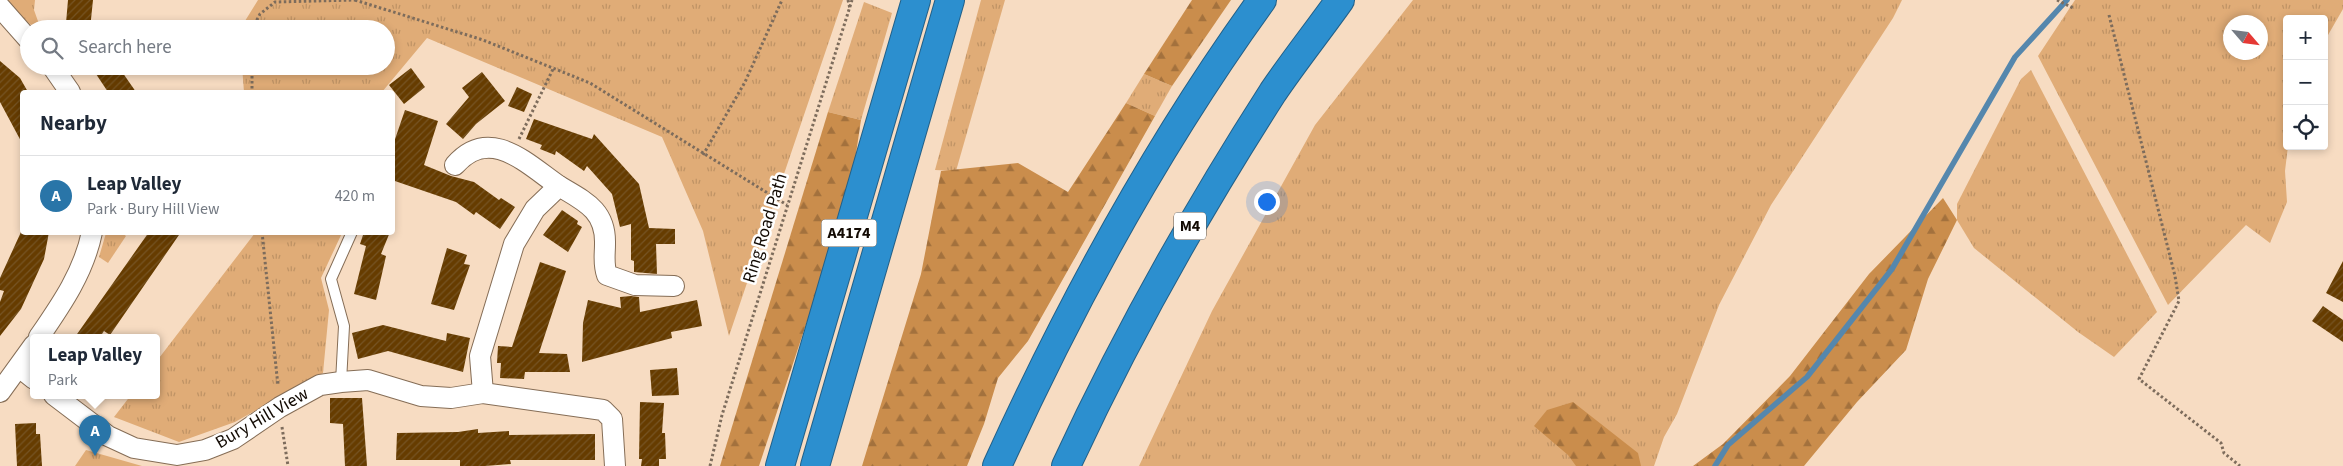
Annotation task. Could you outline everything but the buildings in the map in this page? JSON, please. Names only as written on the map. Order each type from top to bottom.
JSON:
[{"type":"highway","name":"A4174","points":[[780,466],[916,0]]},
{"type":"highway","name":"A4174","points":[[815,466],[950,0]]},
{"type":"highway","points":[[997,466],[1034,384],[1126,210],[1214,66],[1262,0]]},
{"type":"highway","name":"M4","points":[[1066,466],[1093,407],[1181,241],[1274,91],[1340,0]]},
{"type":"street","points":[[0,7],[20,30]]},
{"type":"street","points":[[58,75],[69,90]]},
{"type":"street","points":[[455,164],[462,156],[484,148],[498,147],[512,154],[591,206],[603,224],[605,243],[603,266],[606,275],[635,285],[674,286]]},
{"type":"street","points":[[483,393],[480,356],[514,244],[534,209],[558,186]]},
{"type":"street","points":[[41,334],[66,297],[88,250],[91,235]]},
{"type":"street","points":[[0,392],[26,373],[30,359]]},
{"type":"street","name":"Bury Hill View","points":[[59,399],[108,436],[163,460],[177,455],[205,450],[233,439],[280,407],[320,385],[368,380],[431,396],[451,398],[483,393],[603,410],[612,419],[615,466]]},
{"type":"lane","points":[[341,382],[344,326],[332,278],[351,235]]},
{"type":"path","points":[[257,20],[260,14],[275,2],[355,0],[483,40],[590,83],[703,155],[787,205]]},
{"type":"path","points":[[703,155],[745,82],[782,0]]},
{"type":"path","points":[[848,0],[850,10]]},
{"type":"path","name":"Ring Road Path","points":[[710,466],[722,415],[852,0]]},
{"type":"path","points":[[2057,0],[2073,8]]},
{"type":"path","points":[[2109,15],[2175,276],[2179,301],[2139,379],[2221,443],[2224,453],[2240,466]]},
{"type":"path","points":[[512,154],[554,67]]},
{"type":"path","points":[[252,75],[252,90]]},
{"type":"path","points":[[262,235],[288,466]]},
{"type":"green space","points":[[8,0],[35,0],[34,10],[38,20],[25,20],[13,10]]},
{"type":"green space","points":[[258,0],[843,0],[729,336],[703,231],[662,137],[427,38],[384,90],[244,90],[243,75],[395,75],[395,20],[246,20]]},
{"type":"green space","points":[[981,0],[1005,0],[956,171],[935,170]]},
{"type":"green space","points":[[1192,0],[1231,0],[1172,86],[1144,74]]},
{"type":"green space","points":[[1413,0],[1902,0],[1893,18],[1771,205],[1719,305],[1677,414],[1664,437],[1654,466],[1139,466],[1212,311],[1315,125]]},
{"type":"green space","points":[[2075,0],[2343,0],[2343,9],[2328,35],[2328,15],[2283,15],[2283,150],[2288,150],[2285,171],[2287,202],[2270,243],[2246,225],[2168,305],[2038,56]]},
{"type":"green space","points":[[864,2],[892,13],[861,120],[828,112]]},
{"type":"green space","points":[[2031,70],[2157,312],[2114,357],[2078,332],[1974,248],[1957,220],[1957,204],[2021,79]]},
{"type":"green space","points":[[1144,74],[1172,86],[1155,116],[1126,103]]},
{"type":"green space","points":[[1126,103],[1155,116],[1028,341],[998,378],[984,424],[967,466],[862,466],[921,274],[941,171],[1018,163],[1068,192]]},
{"type":"green space","points":[[828,112],[861,120],[854,167],[838,228],[759,466],[720,466]]},
{"type":"green space","points":[[1943,198],[1957,220],[1928,279],[1906,350],[1857,402],[1804,466],[1693,466],[1723,444],[1790,376],[1869,274]]},
{"type":"green space","points":[[105,235],[126,236],[108,263],[99,257]]},
{"type":"green space","points":[[253,235],[341,235],[321,278],[329,310],[323,373],[235,422],[179,442],[114,417],[128,399],[160,399],[160,357]]},
{"type":"green space","points":[[1573,402],[1638,453],[1641,466],[1576,466],[1568,455],[1534,426],[1547,410]]},
{"type":"green space","points":[[86,450],[142,466],[75,466]]},
{"type":"waterway","points":[[1715,466],[1728,445],[1807,377],[1892,269],[2015,57],[2067,0]]},
{"type":"place","name":"Leap Valley","points":[[95,456]]}]
